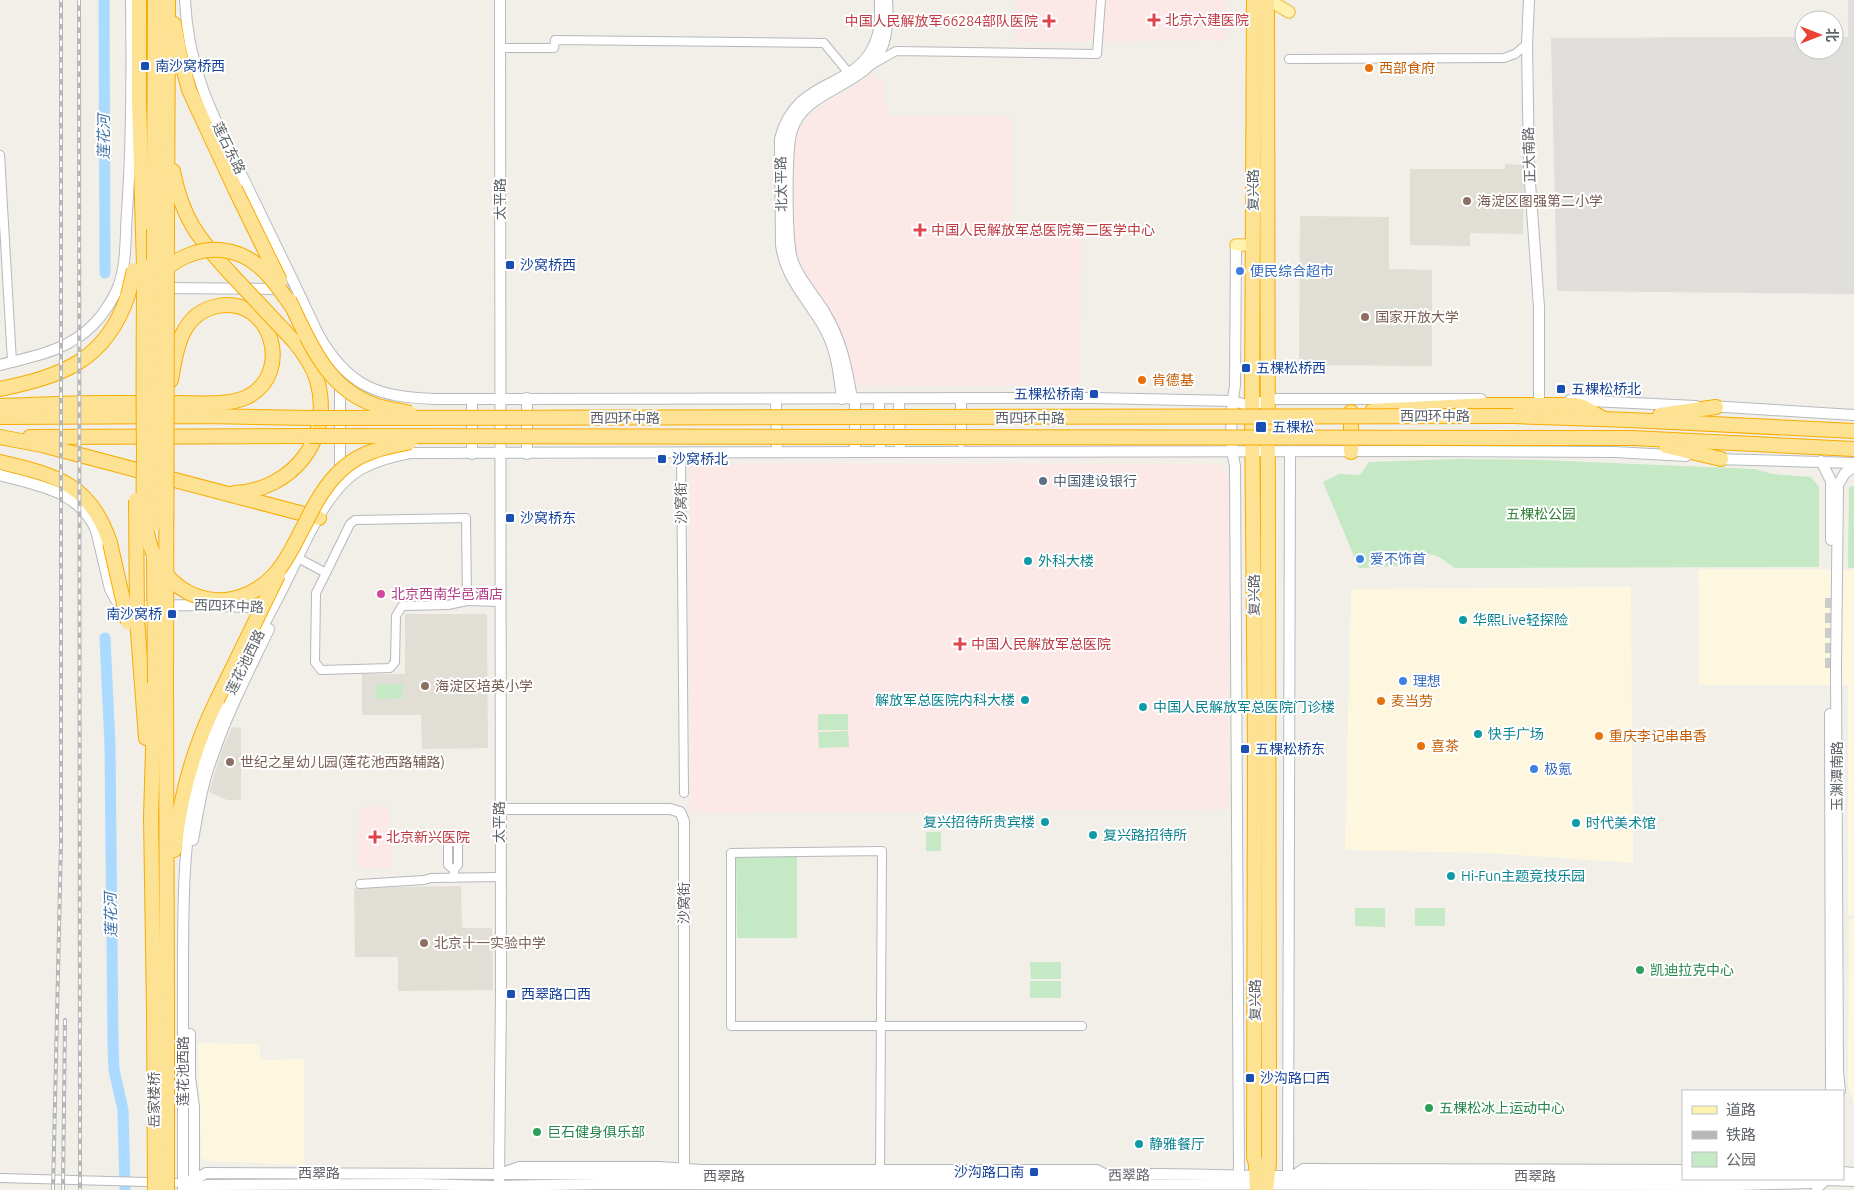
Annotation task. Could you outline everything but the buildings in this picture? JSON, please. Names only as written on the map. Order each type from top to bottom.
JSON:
[{"type":"highway","points":[[139,0],[139,102],[142,196],[139,268],[146,530],[157,562],[166,575],[175,585],[198,597],[224,600],[238,598],[252,592],[292,560]]},
{"type":"highway","points":[[151,817],[161,683],[166,403],[155,0]]},
{"type":"highway","points":[[166,905],[161,683],[160,229],[167,140],[169,0]]},
{"type":"highway","points":[[169,0],[189,90],[235,189],[324,368],[339,385],[354,396],[376,405],[435,418]]},
{"type":"highway","name":"复兴路","points":[[1254,0],[1252,406],[1255,751],[1254,1157],[1262,1183]]},
{"type":"highway","name":"复兴路","points":[[1262,1183],[1269,1163],[1268,0]]},
{"type":"highway","points":[[167,140],[175,183],[186,217],[204,245],[292,340],[312,366],[317,381],[320,411],[318,427],[306,456],[281,480],[250,491],[236,493],[216,492]]},
{"type":"highway","points":[[133,620],[135,341],[138,320],[151,284],[162,270],[186,255],[211,250],[224,250],[238,254],[256,263],[269,275],[293,308]]},
{"type":"highway","points":[[0,389],[42,379],[65,371],[83,361],[116,323],[123,291],[139,268]]},
{"type":"highway","points":[[0,417],[206,410],[244,398],[261,386],[269,374],[273,357],[272,341],[267,328],[257,316],[242,307],[225,305],[210,308],[197,314],[186,326],[176,346],[166,403]]},
{"type":"highway","points":[[0,379],[16,381],[42,379]]},
{"type":"highway","points":[[0,406],[99,403],[184,410]]},
{"type":"highway","points":[[1252,406],[1268,405],[1351,412],[1488,405],[1575,405],[1583,407],[1604,419]]},
{"type":"highway","points":[[1630,420],[1716,407]]},
{"type":"highway","name":"西四环中路","points":[[206,410],[313,418],[1514,416],[1854,431]]},
{"type":"highway","points":[[1351,412],[1351,452]]},
{"type":"highway","points":[[160,1010],[166,905],[178,816],[193,754],[217,700],[292,560],[321,492],[332,479],[359,457],[374,450],[436,436]]},
{"type":"highway","points":[[0,437],[73,453],[184,484],[319,518]]},
{"type":"highway","name":"西四环中路","points":[[0,437],[1632,438],[1854,449]]},
{"type":"highway","points":[[1632,438],[1721,459]]},
{"type":"highway","points":[[0,464],[28,468],[58,479],[73,487],[86,498],[97,511],[105,527],[133,620],[141,671],[151,817],[160,1010]]},
{"type":"highway","name":"岳家楼桥","points":[[155,1190],[160,1010]]},
{"type":"highway","name":"岳家楼桥","points":[[160,1010],[167,1190]]},
{"type":"main road","points":[[1268,0],[1289,12]]},
{"type":"main road","points":[[1236,245],[1253,245]]},
{"type":"street","points":[[0,365],[54,351],[79,337],[94,324],[123,291],[132,147],[132,0]]},
{"type":"street","name":"莲石东路","points":[[185,0],[191,53],[207,104],[298,289]]},
{"type":"street","name":"太平路","points":[[499,1188],[501,994],[499,877],[500,0]]},
{"type":"street","name":"北太平路","points":[[851,76],[875,44],[880,19],[880,0]]},
{"type":"street","name":"北太平路","points":[[855,452],[850,399],[840,375],[830,340],[823,324],[792,280],[782,251],[780,139],[785,123],[799,102],[810,94],[867,68],[879,54],[885,38],[888,0]]},
{"type":"street","points":[[867,68],[896,52],[1097,54],[1101,0]]},
{"type":"street","name":"正大南路","points":[[1529,0],[1527,44],[1529,168],[1539,307],[1539,400]]},
{"type":"street","points":[[500,48],[554,48],[555,40],[824,43],[851,76]]},
{"type":"street","points":[[1289,59],[1504,58],[1515,54],[1527,44]]},
{"type":"street","points":[[0,156],[12,362]]},
{"type":"street","points":[[1232,401],[1235,385],[1236,245]]},
{"type":"street","points":[[123,291],[298,289]]},
{"type":"street","name":"西四环中路","points":[[298,289],[318,334],[328,352],[340,367],[375,391],[405,398],[961,400],[1094,398],[1232,401],[1252,406]]},
{"type":"street","points":[[340,367],[340,487]]},
{"type":"street","points":[[527,398],[527,454]]},
{"type":"street","points":[[472,399],[472,454]]},
{"type":"street","points":[[776,399],[777,452]]},
{"type":"street","points":[[879,399],[880,452]]},
{"type":"street","points":[[899,399],[900,451]]},
{"type":"street","points":[[961,400],[961,451]]},
{"type":"street","name":"西四环中路","points":[[1268,405],[1539,400],[1626,402],[1854,415]]},
{"type":"street","name":"复兴路","points":[[1232,401],[1232,453],[1236,476],[1239,1183]]},
{"type":"street","points":[[1289,1182],[1290,451]]},
{"type":"street","points":[[1253,452],[1615,452],[1721,459],[1821,461],[1854,465]]},
{"type":"street","name":"西四环中路","points":[[0,475],[64,495],[81,506],[92,520],[110,589],[113,596],[121,604],[134,607],[199,605],[273,608],[292,560],[340,487],[350,476],[362,468],[387,458],[410,453],[1253,452]]},
{"type":"street","name":"沙窝街","points":[[681,453],[684,793]]},
{"type":"street","points":[[1821,461],[1831,481],[1830,595]]},
{"type":"street","name":"玉渊潭南路","points":[[1840,1090],[1838,1072],[1836,677],[1838,485],[1845,473],[1854,465]]},
{"type":"street","points":[[468,601],[466,518],[355,520],[350,524],[316,593],[315,662],[321,670],[390,668],[395,662],[396,616],[402,606],[448,605],[468,601],[500,602]]},
{"type":"street","points":[[292,560],[326,573]]},
{"type":"street","name":"莲花池西路","points":[[194,1186],[194,1107],[190,1078],[188,946],[193,843],[199,803],[211,759],[227,719],[270,627],[273,608]]},
{"type":"street","name":"莲花池西路","points":[[183,1186],[183,906],[189,818],[203,758],[219,714],[273,608]]},
{"type":"street","name":"玉渊潭南路","points":[[1830,668],[1832,1090]]},
{"type":"street","name":"沙窝街","points":[[499,809],[670,809],[680,812],[684,821],[684,1172]]},
{"type":"street","points":[[880,1180],[881,1027],[882,851],[731,853],[731,1026],[881,1027],[1082,1026]]},
{"type":"street","points":[[360,884],[454,874],[499,877]]},
{"type":"street","points":[[1289,1182],[1303,1168],[1682,1169]]},
{"type":"street","name":"西翠路","points":[[194,1186],[206,1173],[499,1174],[684,1172],[880,1180],[1239,1183],[1737,1184],[1854,1181]]},
{"type":"street","name":"西翠路","points":[[194,1186],[420,1184],[499,1188],[600,1184],[1108,1175],[1239,1183]]},
{"type":"street","name":"西翠路","points":[[1538,1184],[1682,1177]]},
{"type":"street","points":[[0,1178],[123,1181],[194,1186]]},
{"type":"street","points":[[1816,1190],[1827,1182]]},
{"type":"street","points":[[499,1188],[511,1190]]},
{"type":"shaded area","name":"北京六建医院","points":[[1015,0],[1226,0],[1226,40],[1015,42]]},
{"type":"shaded area","points":[[1848,0],[1854,0],[1854,294],[1557,291],[1551,38],[1794,37],[1794,60],[1844,60],[1844,37],[1848,37]]},
{"type":"shaded area","name":"中国人民解放军总医院第二医学中心","points":[[871,75],[883,82],[887,117],[1012,117],[1010,230],[1082,231],[1079,386],[855,385],[846,350],[797,259],[795,244],[795,141],[799,129],[812,112]]},
{"type":"shaded area","name":"海淀区图强第二小学","points":[[1505,164],[1524,165],[1523,234],[1470,233],[1470,246],[1410,245],[1410,169],[1505,169]]},
{"type":"shaded area","name":"国家开放大学","points":[[1300,216],[1389,217],[1389,269],[1432,270],[1432,366],[1299,365]]},
{"type":"shaded area","name":"中国人民解放军总医院","points":[[690,464],[1217,464],[1230,480],[1229,809],[690,813]]},
{"type":"shaded area","points":[[1698,569],[1854,570],[1854,915],[1848,915],[1848,685],[1699,685]]},
{"type":"shaded area","points":[[1631,587],[1633,863],[1487,853],[1345,850],[1351,589]]},
{"type":"shaded area","name":"海淀区培英小学","points":[[405,614],[487,614],[488,748],[422,749],[421,715],[362,715],[362,674],[405,674]]},
{"type":"shaded area","name":"世纪之星幼儿园(莲花池西路辅路)","points":[[232,727],[241,728],[241,800],[227,800],[209,792],[222,750]]},
{"type":"shaded area","name":"北京新兴医院","points":[[360,807],[389,807],[392,867],[357,868]]},
{"type":"shaded area","name":"北京十一实验中学","points":[[461,886],[462,928],[492,928],[493,990],[398,991],[398,957],[355,957],[354,888]]},
{"type":"shaded area","points":[[1849,919],[1854,919],[1854,1103],[1848,1086]]},
{"type":"shaded area","points":[[198,1043],[259,1044],[260,1057],[266,1060],[304,1059],[304,1165],[206,1161],[201,1157]]},
{"type":"green space","name":"五棵松公园","points":[[1459,459],[1541,460],[1754,469],[1773,474],[1811,477],[1819,487],[1819,567],[1455,568],[1439,557],[1424,554],[1405,560],[1398,566],[1359,568],[1323,482],[1339,474],[1360,475],[1369,462]]},
{"type":"green space","points":[[1854,486],[1854,568],[1848,568],[1849,487]]},
{"type":"green space","points":[[402,684],[403,698],[376,699],[375,685]]},
{"type":"green space","points":[[818,714],[848,714],[848,730],[818,730]]},
{"type":"green space","points":[[848,731],[849,747],[819,748],[818,732]]},
{"type":"green space","points":[[926,832],[941,832],[941,851],[926,851]]},
{"type":"green space","points":[[797,855],[797,938],[737,938],[736,856]]},
{"type":"green space","points":[[1355,908],[1385,908],[1385,927],[1355,926]]},
{"type":"green space","points":[[1415,908],[1445,908],[1445,926],[1415,926]]},
{"type":"green space","points":[[1030,962],[1061,962],[1061,979],[1031,979]]},
{"type":"green space","points":[[1030,981],[1061,981],[1061,998],[1030,998]]},
{"type":"waterway","name":"莲花河","points":[[104,0],[105,273]]},
{"type":"waterway","name":"莲花河","points":[[105,638],[110,746],[113,1045],[114,1070],[123,1110],[125,1190]]},
{"type":"tunnel","points":[[1830,595],[1830,668]]},
{"type":"railway","points":[[53,1190],[61,842],[61,0]]},
{"type":"railway","points":[[79,0],[80,1190]]},
{"type":"railway","points":[[63,1190],[65,1020]]},
{"type":"place","name":"北京六建医院","points":[[1154,20]]},
{"type":"place","name":"中国人民解放军66284部队医院","points":[[1049,21]]},
{"type":"place","name":"南沙窝桥西","points":[[145,66]]},
{"type":"place","name":"西部食府","points":[[1369,68]]},
{"type":"place","name":"海淀区图强第二小学","points":[[1467,201]]},
{"type":"place","name":"中国人民解放军总医院第二医学中心","points":[[920,230]]},
{"type":"place","name":"沙窝桥西","points":[[510,265]]},
{"type":"place","name":"便民综合超市","points":[[1240,271]]},
{"type":"place","name":"国家开放大学","points":[[1365,317]]},
{"type":"place","name":"五棵松桥西","points":[[1246,368]]},
{"type":"place","name":"肯德基","points":[[1142,380]]},
{"type":"place","name":"五棵松桥北","points":[[1561,389]]},
{"type":"place","name":"五棵松桥南","points":[[1094,394]]},
{"type":"place","name":"五棵松","points":[[1261,427]]},
{"type":"place","name":"沙窝桥北","points":[[662,459]]},
{"type":"place","name":"中国建设银行","points":[[1043,481]]},
{"type":"place","name":"沙窝桥东","points":[[510,518]]},
{"type":"place","name":"爱不饰首","points":[[1360,559]]},
{"type":"place","name":"外科大楼","points":[[1028,561]]},
{"type":"place","name":"北京西南华邑酒店","points":[[381,594]]},
{"type":"place","name":"南沙窝桥","points":[[172,614]]},
{"type":"place","name":"华熙Live轻探险","points":[[1463,620]]},
{"type":"place","name":"中国人民解放军总医院","points":[[960,644]]},
{"type":"place","name":"理想","points":[[1403,681]]},
{"type":"place","name":"海淀区培英小学","points":[[425,686]]},
{"type":"place","name":"解放军总医院内科大楼","points":[[1025,700]]},
{"type":"place","name":"麦当劳","points":[[1381,701]]},
{"type":"place","name":"中国人民解放军总医院门诊楼","points":[[1143,707]]},
{"type":"place","name":"快手广场","points":[[1478,734]]},
{"type":"place","name":"重庆李记串串香","points":[[1599,736]]},
{"type":"place","name":"喜茶","points":[[1421,746]]},
{"type":"place","name":"五棵松桥东","points":[[1245,749]]},
{"type":"place","name":"世纪之星幼儿园(莲花池西路辅路)","points":[[230,762]]},
{"type":"place","name":"极氪","points":[[1534,769]]},
{"type":"place","name":"复兴招待所贵宾楼","points":[[1045,822]]},
{"type":"place","name":"时代美术馆","points":[[1576,823]]},
{"type":"place","name":"复兴路招待所","points":[[1093,835]]},
{"type":"place","name":"北京新兴医院","points":[[375,837]]},
{"type":"place","name":"Hi-Fun主题竞技乐园","points":[[1451,876]]},
{"type":"place","name":"北京十一实验中学","points":[[424,943]]},
{"type":"place","name":"凯迪拉克中心","points":[[1640,970]]},
{"type":"place","name":"西翠路口西","points":[[511,994]]},
{"type":"place","name":"沙沟路口西","points":[[1250,1078]]},
{"type":"place","name":"五棵松冰上运动中心","points":[[1429,1108]]},
{"type":"place","name":"巨石健身俱乐部","points":[[537,1132]]},
{"type":"place","name":"静雅餐厅","points":[[1139,1144]]},
{"type":"place","name":"沙沟路口南","points":[[1034,1172]]}]
